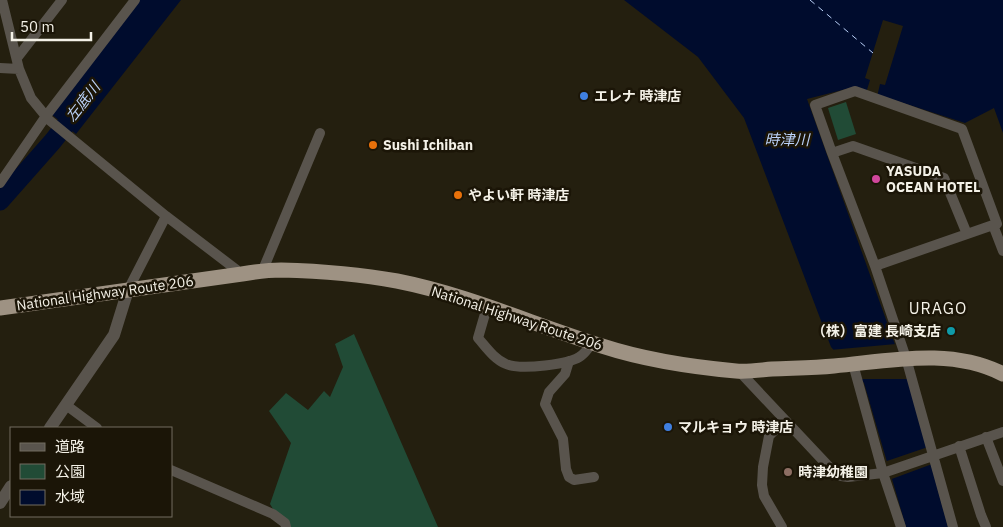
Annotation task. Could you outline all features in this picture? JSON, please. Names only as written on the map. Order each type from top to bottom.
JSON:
[{"type":"highway","name":"National Highway Route 206","points":[[0,308],[279,270],[336,273],[389,280],[426,288],[592,343],[680,364],[739,371],[832,366],[906,358],[934,358],[964,360],[981,364],[1003,374]]},
{"type":"street","points":[[2,0],[19,69],[31,98],[48,118],[166,216],[242,274]]},
{"type":"street","points":[[17,58],[62,0]]},
{"type":"street","points":[[0,183],[135,0]]},
{"type":"street","points":[[0,68],[19,69]]},
{"type":"street","points":[[953,527],[906,358],[875,266],[814,104],[855,91],[962,129],[998,223],[1003,250]]},
{"type":"street","points":[[262,272],[320,133]]},
{"type":"street","points":[[832,153],[853,146],[944,178],[967,234]]},
{"type":"street","points":[[51,427],[114,335],[128,290],[166,216]]},
{"type":"street","points":[[875,266],[998,223]]},
{"type":"street","points":[[487,307],[478,338],[497,359],[512,366],[535,366],[569,361],[581,356],[592,343]]},
{"type":"street","points":[[569,361],[565,374],[549,392],[545,404],[563,439],[566,469],[569,477],[574,480],[594,477]]},
{"type":"street","points":[[853,364],[883,474],[901,527]]},
{"type":"street","points":[[739,371],[832,470],[848,478],[883,474],[1003,432]]},
{"type":"street","points":[[66,405],[96,427]]},
{"type":"street","points":[[782,527],[764,496],[762,485],[763,467],[769,436],[784,420]]},
{"type":"street","points":[[986,437],[1003,481]]},
{"type":"street","points":[[959,446],[980,515],[986,527]]},
{"type":"street","points":[[172,470],[273,514],[285,523],[286,527]]},
{"type":"street","points":[[0,503],[10,488]]},
{"type":"green space","points":[[846,102],[856,134],[838,140],[828,108]]},
{"type":"green space","points":[[354,334],[438,527],[284,527],[270,504],[291,443],[269,411],[286,393],[308,410],[324,391],[330,397],[343,367],[335,344]]},
{"type":"water","points":[[139,0],[181,0],[76,134],[51,114]]},
{"type":"water","name":"時津川","points":[[624,0],[1003,0],[1003,133],[994,108],[965,123],[854,87],[807,99],[908,381],[948,527],[906,527],[864,383],[831,347],[744,118],[698,57]]},
{"type":"pier","points":[[883,20],[903,26],[885,85],[880,84],[877,97],[866,93],[870,80],[865,78]]},
{"type":"pier","points":[[896,344],[909,379],[857,379],[830,350]]},
{"type":"pier","points":[[928,447],[935,463],[889,480],[884,462]]},
{"type":"waterway","name":"左底川","points":[[0,201],[74,114]]},
{"type":"ferry route","points":[[810,0],[873,53]]},
{"type":"place","name":"エレナ 時津店","points":[[584,96]]},
{"type":"place","name":"Sushi Ichiban","points":[[373,145]]},
{"type":"place","name":"YASUDA OCEAN HOTEL","points":[[876,179]]},
{"type":"place","name":"やよい軒 時津店","points":[[458,195]]},
{"type":"place","name":"（株）富建 長崎支店","points":[[951,331]]},
{"type":"place","name":"マルキョウ 時津店","points":[[668,427]]},
{"type":"place","name":"時津幼稚園","points":[[788,472]]},
{"type":"district","name":"URAGO","points":[[938,308]]}]
